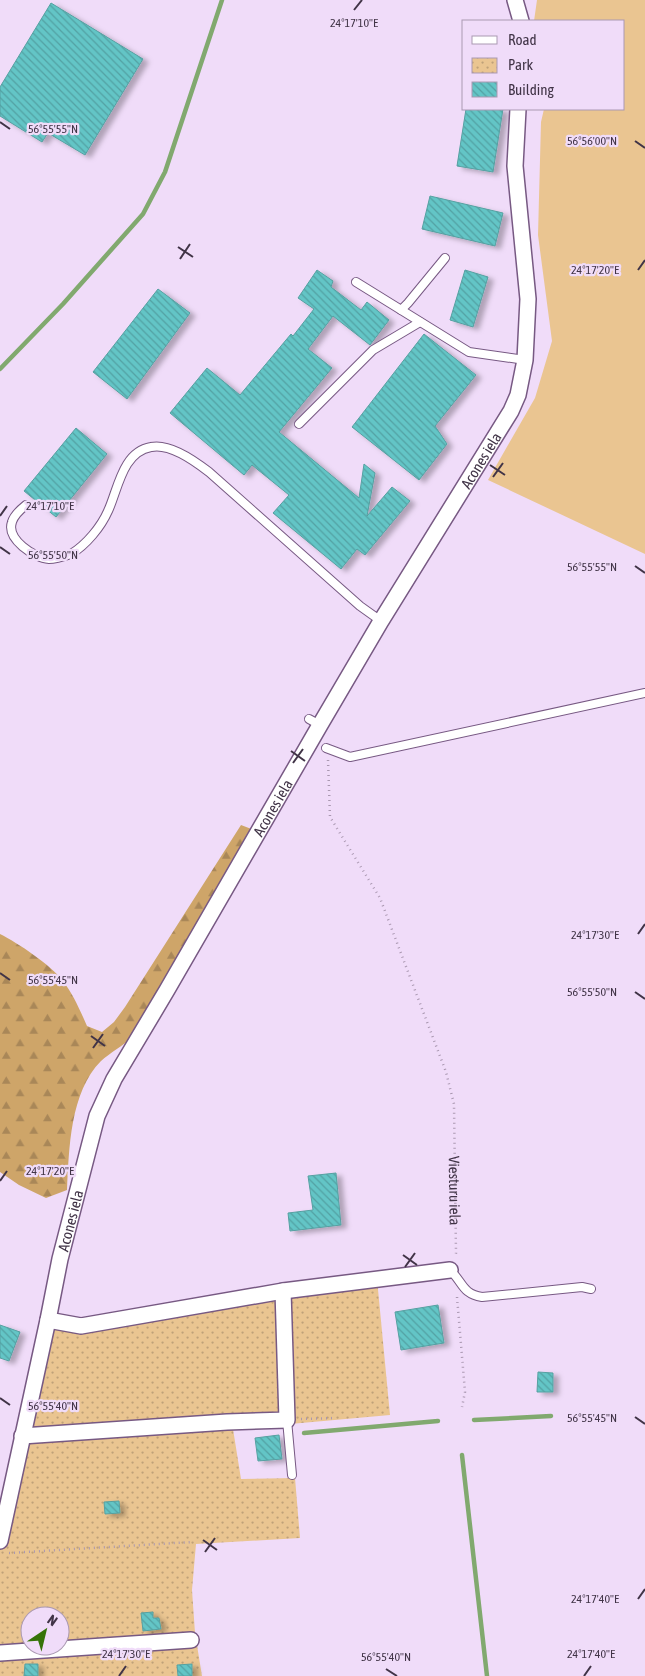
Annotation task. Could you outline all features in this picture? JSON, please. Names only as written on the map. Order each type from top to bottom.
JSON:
[{"type":"street","points":[[515,0],[521,20]]},
{"type":"street","name":"Acones iela","points":[[0,1541],[60,1260],[97,1116],[114,1078],[167,990],[314,722],[381,621],[511,411],[518,395],[525,360],[528,299],[514,166],[518,110]]},
{"type":"street","points":[[48,1320],[81,1326],[283,1291],[454,1274]]},
{"type":"street","points":[[22,1436],[227,1422],[287,1420],[283,1291]]},
{"type":"street","points":[[0,1653],[191,1640]]},
{"type":"lane","points":[[401,310],[445,258]]},
{"type":"lane","points":[[356,282],[469,352],[525,360]]},
{"type":"lane","points":[[299,424],[373,350],[420,322]]},
{"type":"lane","points":[[26,505],[12,521],[12,534],[20,543],[28,551],[48,559],[70,554],[89,539],[104,519],[125,468],[133,456],[151,447],[164,448],[192,460],[209,472],[360,606],[381,621]]},
{"type":"lane","points":[[326,748],[350,757],[645,693]]},
{"type":"lane","points":[[454,1274],[464,1290],[471,1295],[482,1297],[582,1287],[591,1289]]},
{"type":"lane","points":[[287,1420],[292,1475]]},
{"type":"path","name":"Viesturu iela","points":[[326,748],[329,770],[330,817],[380,898],[446,1072],[454,1104],[456,1253],[454,1274],[465,1392],[462,1407]]},
{"type":"path","points":[[287,1420],[336,1418]]},
{"type":"path","points":[[0,1553],[192,1542]]},
{"type":"green space","points":[[537,0],[645,0],[645,554],[488,480],[535,398],[552,341],[538,235],[541,122],[544,110],[625,110],[625,20],[534,20]]},
{"type":"green space","points":[[241,825],[259,832],[132,1038],[101,1061],[83,1088],[77,1105],[70,1139],[67,1190],[46,1198],[19,1185],[0,1172],[0,934],[51,968],[67,986],[87,1026],[102,1032],[114,1022],[125,1007]]},
{"type":"green space","points":[[377,1279],[390,1415],[233,1429],[241,1479],[295,1478],[300,1538],[196,1544],[192,1590],[195,1633],[202,1676],[0,1676],[0,1543],[48,1320],[81,1326]]},
{"type":"building","points":[[51,3],[143,59],[85,155],[48,133],[42,142],[0,116],[0,87]]},
{"type":"building","points":[[466,110],[503,110],[493,172],[457,166]]},
{"type":"building","points":[[430,196],[503,213],[495,246],[422,229]]},
{"type":"building","points":[[317,270],[333,281],[331,287],[361,310],[367,302],[389,320],[370,345],[333,316],[308,349],[332,368],[279,432],[359,498],[364,464],[375,473],[367,516],[392,487],[410,501],[365,555],[357,549],[341,569],[273,513],[289,495],[252,465],[244,475],[170,413],[207,368],[240,395],[291,334],[293,336],[314,309],[298,298]]},
{"type":"building","points":[[465,270],[488,277],[473,327],[450,320]]},
{"type":"building","points":[[158,289],[190,313],[127,399],[93,372]]},
{"type":"building","points":[[424,334],[476,375],[435,426],[447,444],[419,480],[352,427]]},
{"type":"building","points":[[76,428],[107,454],[56,517],[24,491]]},
{"type":"building","points":[[336,1173],[341,1225],[290,1231],[288,1213],[313,1210],[308,1176]]},
{"type":"building","points":[[438,1305],[444,1343],[401,1350],[395,1312]]},
{"type":"building","points":[[0,1325],[20,1332],[9,1361],[0,1358]]},
{"type":"building","points":[[538,1372],[553,1373],[553,1392],[537,1392]]},
{"type":"building","points":[[279,1435],[282,1459],[258,1461],[255,1438]]},
{"type":"building","points":[[119,1501],[120,1513],[105,1514],[104,1502]]},
{"type":"building","points":[[153,1612],[153,1618],[159,1618],[161,1629],[143,1631],[141,1613]]},
{"type":"building","points":[[25,1664],[38,1664],[38,1676],[24,1676]]},
{"type":"building","points":[[192,1664],[192,1676],[178,1676],[177,1665]]},
{"type":"waterway","points":[[0,369],[63,304],[143,214],[165,172],[222,0]]},
{"type":"waterway","points":[[474,1420],[551,1416]]},
{"type":"waterway","points":[[304,1433],[438,1421]]},
{"type":"waterway","points":[[462,1455],[487,1676]]}]
